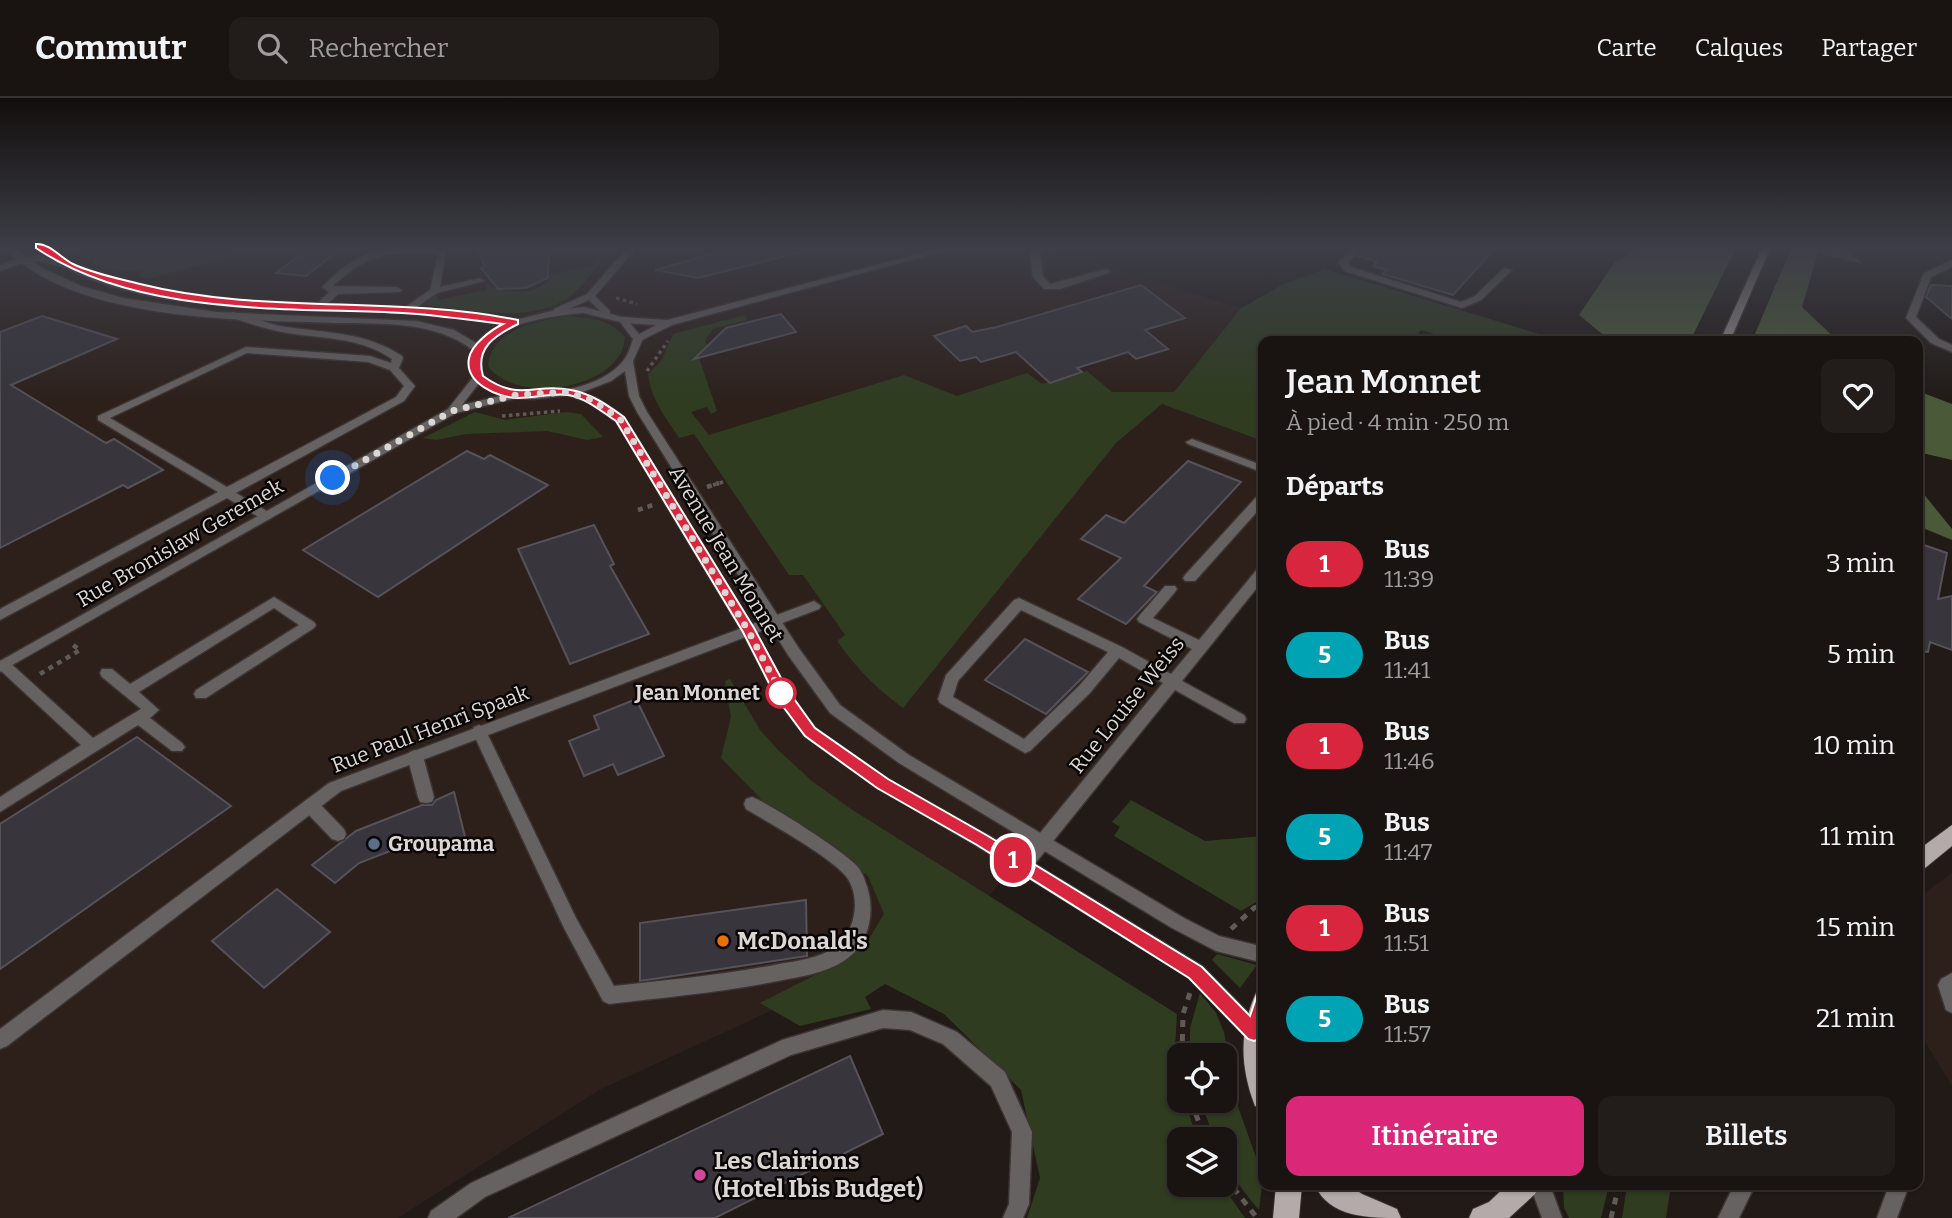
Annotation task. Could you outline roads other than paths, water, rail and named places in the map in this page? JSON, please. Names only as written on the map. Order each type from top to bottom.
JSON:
[{"type":"main road","points":[[1727,336],[1744,298]]},
{"type":"main road","points":[[1923,859],[1949,841]]},
{"type":"main road","points":[[1258,1020],[1254,1032],[1255,1070],[1258,1079]]},
{"type":"main road","points":[[1286,1218],[1289,1190]]},
{"type":"main road","points":[[1335,1190],[1353,1203],[1388,1218]]},
{"type":"main road","points":[[1482,1218],[1498,1211],[1521,1190]]},
{"type":"street","points":[[110,298],[233,315],[428,325],[460,336],[478,349]]},
{"type":"street","points":[[192,298],[241,304],[407,310],[514,322]]},
{"type":"street","points":[[319,307],[328,298]]},
{"type":"street","points":[[407,310],[424,298]]},
{"type":"street","points":[[585,298],[558,311],[514,322],[499,330],[478,349],[473,360],[478,378],[493,388],[516,395],[568,392],[593,385],[629,362],[637,351],[638,339],[623,320]]},
{"type":"street","points":[[592,298],[607,313]]},
{"type":"street","points":[[638,339],[668,323],[760,298]]},
{"type":"street","points":[[1441,298],[1462,305],[1477,298]]},
{"type":"street","points":[[1918,298],[1911,318],[1934,341],[1952,349]]},
{"type":"street","points":[[558,311],[607,313],[623,320],[668,323]]},
{"type":"street","points":[[233,315],[271,327],[384,346],[398,358],[394,368]]},
{"type":"street","points":[[351,358],[364,341]]},
{"type":"street","points":[[0,615],[228,493],[400,400],[410,386],[394,368],[370,359],[246,350],[102,418],[228,493],[266,516]]},
{"type":"street","name":"Avenue Jean Monnet","points":[[629,362],[634,396],[642,412],[774,622],[835,709],[904,760],[1041,842],[1216,943],[1258,954]]},
{"type":"street","name":"Rue Bronislaw Geremek","points":[[452,411],[478,378]]},
{"type":"street","name":"Avenue Jean Monnet","points":[[568,392],[592,400],[620,419],[749,632],[781,693],[810,732],[882,783],[1196,972],[1254,1032]]},
{"type":"street","name":"Rue Bronislaw Geremek","points":[[2,666],[452,411],[516,395]]},
{"type":"street","points":[[1192,442],[1258,468]]},
{"type":"street","points":[[1190,578],[1258,503]]},
{"type":"street","name":"Rue Louise Weiss","points":[[1023,866],[1258,577]]},
{"type":"street","points":[[1170,589],[1144,618],[1201,647]]},
{"type":"street","points":[[129,691],[274,602],[309,625],[201,694]]},
{"type":"street","points":[[1117,652],[1084,690],[1025,747],[945,699],[951,679],[1019,603],[1117,652],[1239,719]]},
{"type":"street","name":"Rue Paul Henri Spaak","points":[[0,1040],[335,787],[814,606]]},
{"type":"street","points":[[2,666],[92,746]]},
{"type":"street","points":[[0,805],[152,710],[107,673]]},
{"type":"street","points":[[139,718],[177,747]]},
{"type":"street","points":[[479,731],[609,995],[798,969],[839,954],[859,933],[864,901],[852,871],[752,804]]},
{"type":"street","points":[[415,756],[426,797]]},
{"type":"street","points":[[311,806],[338,834]]},
{"type":"street","points":[[1952,981],[1947,985],[1952,1004]]},
{"type":"street","points":[[438,1218],[478,1190],[789,1046],[883,1019],[911,1021],[950,1038],[998,1079],[1022,1132],[1019,1204],[1013,1218]]},
{"type":"street","points":[[1542,1190],[1552,1218]]},
{"type":"street","points":[[1728,1218],[1742,1190]]},
{"type":"street","points":[[1886,1218],[1897,1190]]},
{"type":"place","name":"Jean Monnet","points":[[781,693]]},
{"type":"place","name":"Groupama","points":[[374,844]]},
{"type":"place","name":"McDonald's","points":[[723,941]]},
{"type":"place","name":"Les Clairions (Hotel Ibis Budget)","points":[[700,1175]]}]
